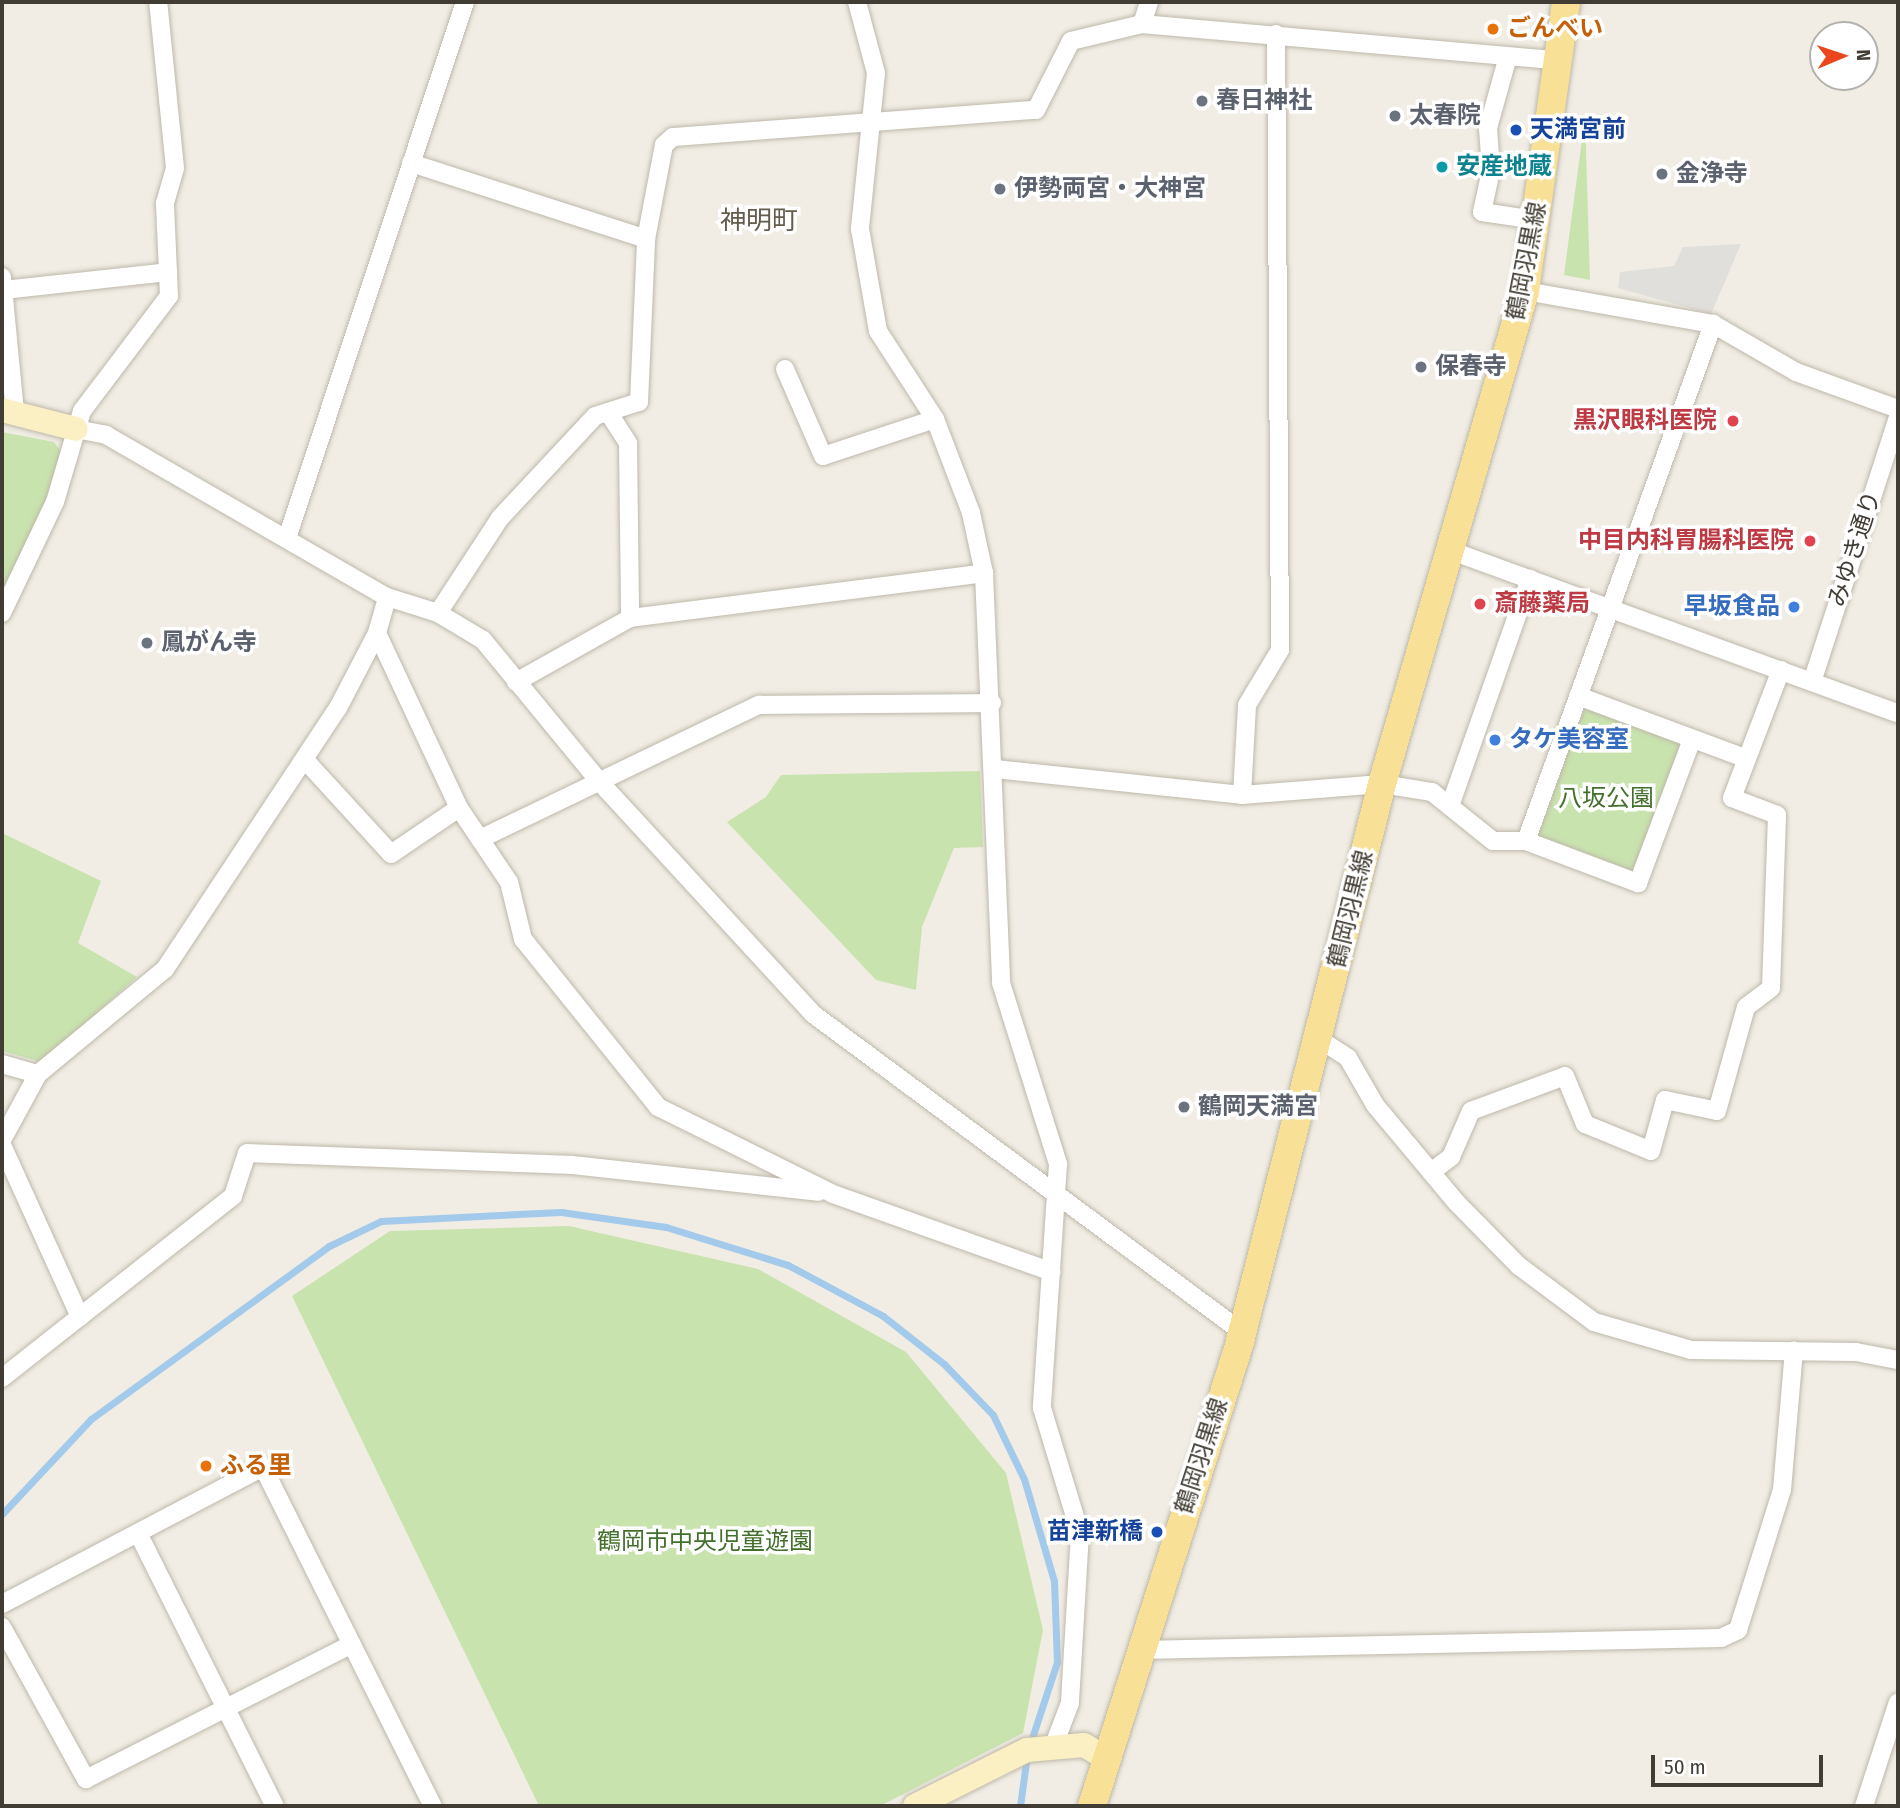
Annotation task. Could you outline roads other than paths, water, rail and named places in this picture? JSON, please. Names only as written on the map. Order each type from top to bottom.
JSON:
[{"type":"main road","name":"鶴岡羽黒線","points":[[1092,1806],[1139,1650],[1242,1332],[1382,784],[1525,291],[1555,60],[1566,2]]},
{"type":"street","points":[[2,613],[55,502],[82,411],[169,296],[165,203],[175,168],[158,2]]},
{"type":"street","points":[[287,538],[465,2]]},
{"type":"street","points":[[857,2],[876,73],[860,229],[878,331],[935,419],[971,513],[985,573],[995,769],[1001,984],[1058,1164],[1042,1408],[1080,1533],[1070,1703],[1054,1745]]},
{"type":"street","points":[[1142,24],[1150,2]]},
{"type":"street","points":[[438,612],[500,518],[595,416],[639,402],[646,239],[664,145],[673,136],[870,125],[1036,110],[1071,41],[1142,24],[1276,34],[1507,60],[1555,60]]},
{"type":"street","points":[[1242,795],[1247,705],[1280,650],[1276,34]]},
{"type":"street","points":[[1507,60],[1488,128],[1492,171],[1482,212],[1536,220]]},
{"type":"street","points":[[411,163],[646,239]]},
{"type":"street","points":[[169,272],[2,284],[8,412],[106,435],[387,597],[438,612],[483,640],[597,779],[813,1014],[1054,1197],[1242,1332]]},
{"type":"street","points":[[1525,291],[1713,324],[1796,372],[1898,409]]},
{"type":"street","points":[[1526,841],[1713,324]]},
{"type":"street","points":[[785,369],[823,456],[935,419]]},
{"type":"street","points":[[607,411],[628,443],[630,618]]},
{"type":"street","name":"みゆき通り","points":[[1812,681],[1898,417]]},
{"type":"street","points":[[1449,550],[1898,713]]},
{"type":"street","points":[[516,682],[630,618],[985,573]]},
{"type":"street","points":[[1450,806],[1530,579]]},
{"type":"street","points":[[80,1317],[2,1142],[38,1074],[165,969],[305,760],[377,633],[387,597]]},
{"type":"street","points":[[377,633],[459,808],[509,882],[523,939],[658,1107],[833,1194],[1052,1272]]},
{"type":"street","points":[[1431,1172],[1451,1157],[1471,1111],[1565,1076],[1585,1124],[1651,1151],[1665,1100],[1717,1111],[1746,1007],[1771,988],[1777,815],[1732,798],[1781,670]]},
{"type":"street","points":[[1578,696],[1747,759]]},
{"type":"street","points":[[480,839],[597,779],[759,705],[992,703]]},
{"type":"street","points":[[995,769],[1242,795],[1382,784],[1432,792],[1493,841],[1526,841],[1638,883],[1692,739]]},
{"type":"street","points":[[305,760],[391,854],[459,808]]},
{"type":"street","points":[[1319,1039],[1348,1058],[1375,1105],[1431,1172],[1519,1266],[1594,1322],[1691,1350],[1794,1351],[1898,1360]]},
{"type":"street","points":[[2,1064],[38,1074]]},
{"type":"street","points":[[2,1378],[233,1196],[247,1153],[572,1165],[833,1194]]},
{"type":"street","points":[[1139,1650],[1721,1638],[1738,1630],[1782,1490],[1794,1351]]},
{"type":"street","points":[[2,1604],[263,1468],[433,1806]]},
{"type":"street","points":[[138,1533],[275,1806]]},
{"type":"street","points":[[2,1627],[86,1779],[352,1644]]},
{"type":"street","points":[[1864,1806],[1898,1702]]},
{"type":"street","points":[[915,1806],[1027,1751],[1054,1745],[1084,1745],[1107,1759]]},
{"type":"waterway","points":[[2,1514],[91,1419],[329,1246],[381,1221],[561,1212],[666,1227],[788,1265],[883,1316],[944,1364],[993,1415],[1024,1479],[1054,1581],[1057,1662],[1030,1744]]},
{"type":"waterway","points":[[1020,1806],[1027,1755]]},
{"type":"place","name":"ごんべい","points":[[1493,29]]},
{"type":"place","name":"春日神社","points":[[1202,101]]},
{"type":"place","name":"太春院","points":[[1395,116]]},
{"type":"place","name":"天満宮前","points":[[1516,130]]},
{"type":"place","name":"安産地蔵","points":[[1442,167]]},
{"type":"place","name":"金浄寺","points":[[1662,174]]},
{"type":"place","name":"伊勢両宮・大神宮","points":[[1000,189]]},
{"type":"place","name":"保春寺","points":[[1421,367]]},
{"type":"place","name":"黒沢眼科医院","points":[[1733,421]]},
{"type":"place","name":"中目内科胃腸科医院","points":[[1810,541]]},
{"type":"place","name":"斎藤薬局","points":[[1480,604]]},
{"type":"place","name":"早坂食品","points":[[1794,607]]},
{"type":"place","name":"鳳がん寺","points":[[147,643]]},
{"type":"place","name":"タケ美容室","points":[[1495,740]]},
{"type":"place","name":"鶴岡天満宮","points":[[1184,1107]]},
{"type":"place","name":"ふる里","points":[[206,1466]]},
{"type":"place","name":"苗津新橋","points":[[1157,1532]]},
{"type":"district","name":"神明町","points":[[759,221]]},
{"type":"park label","name":"八坂公園","points":[[1606,799]]},
{"type":"park label","name":"鶴岡市中央児童遊園","points":[[705,1542]]}]
